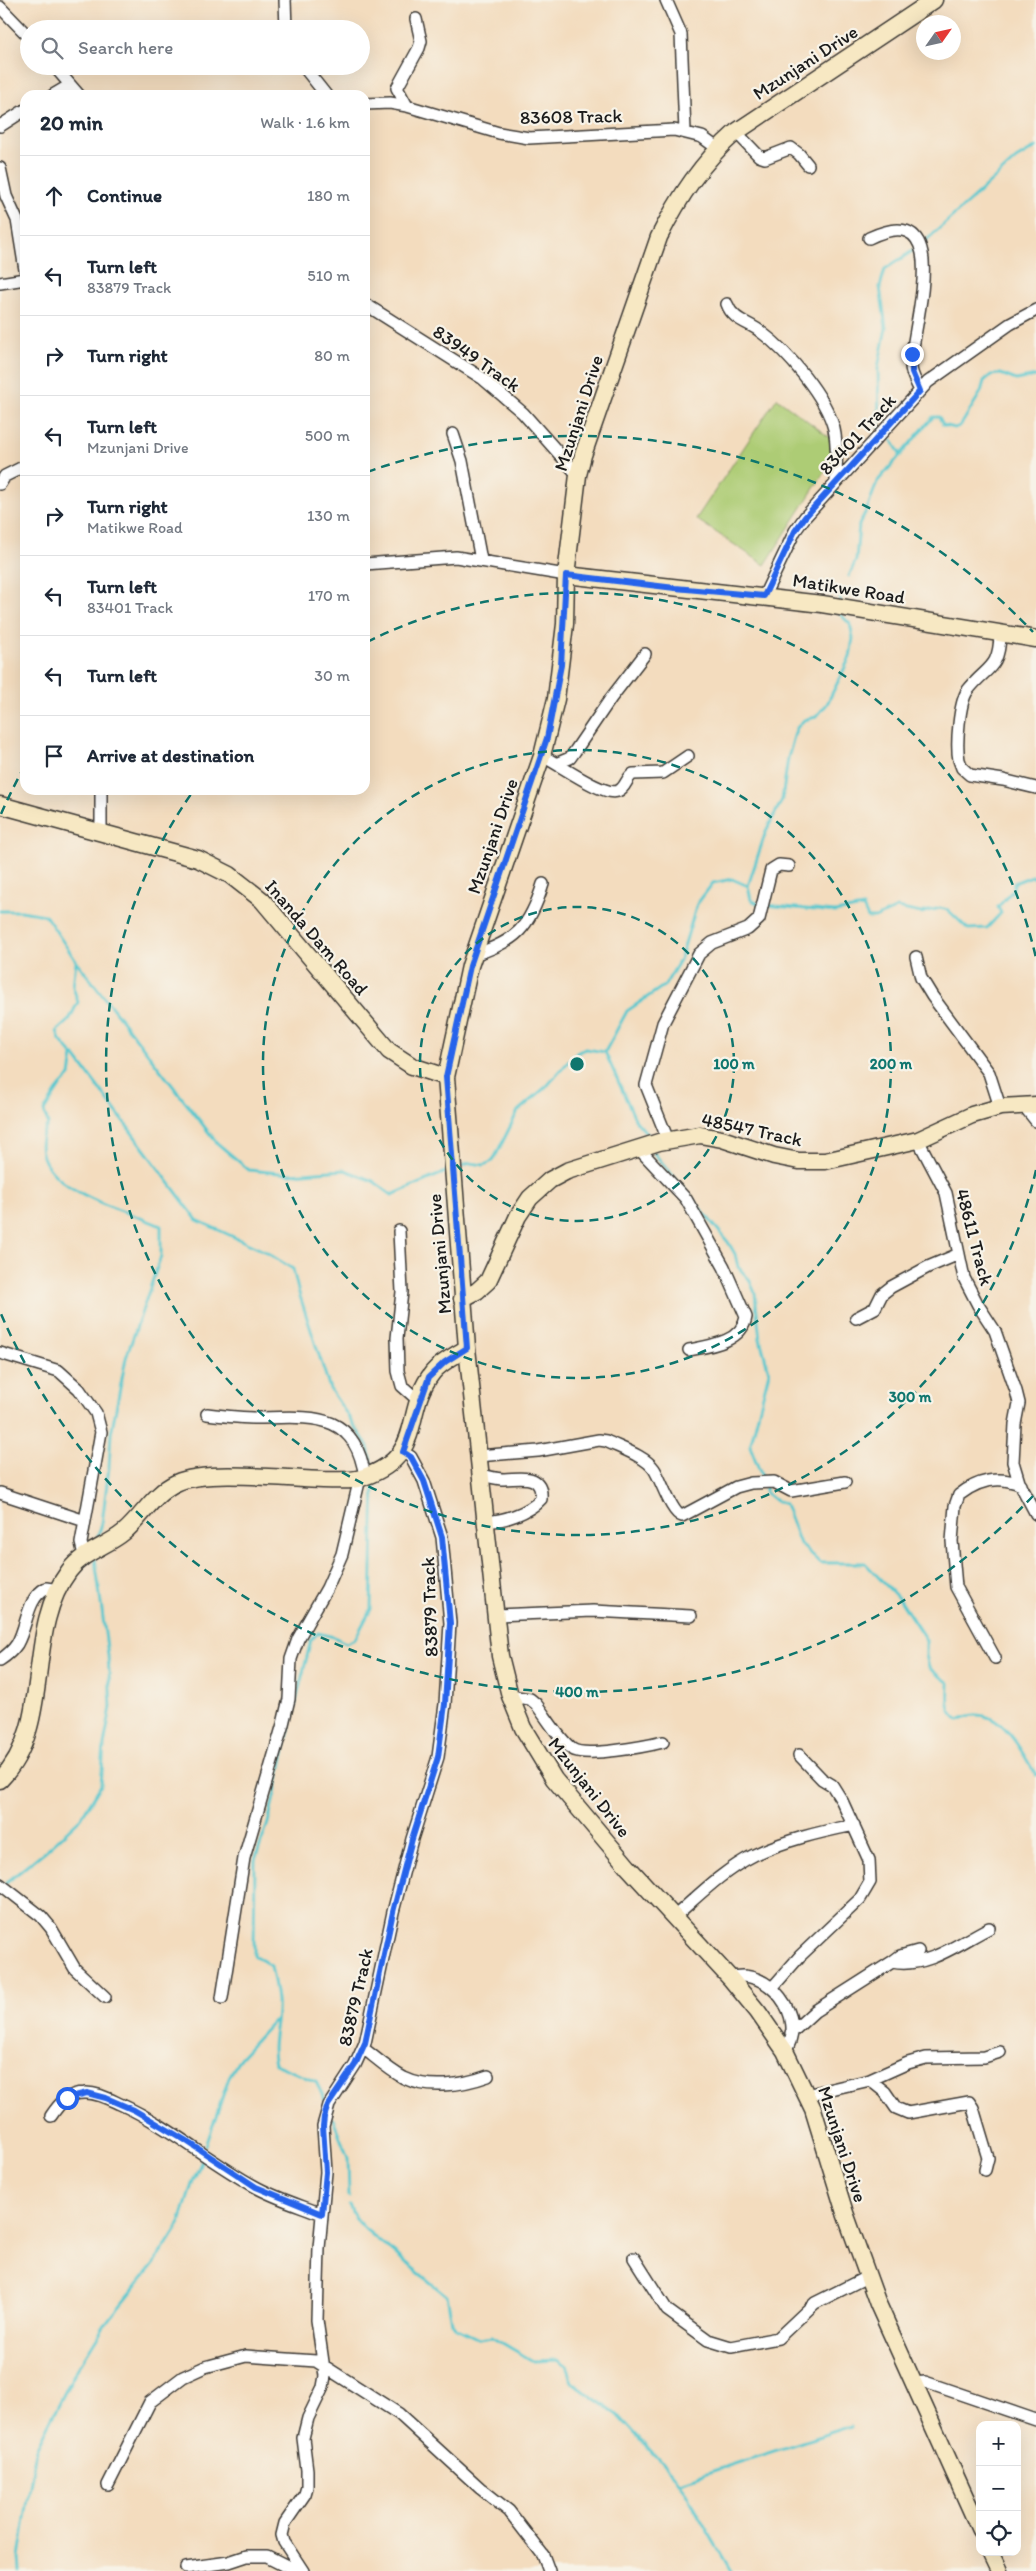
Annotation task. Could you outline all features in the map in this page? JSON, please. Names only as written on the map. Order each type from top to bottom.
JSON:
[{"type":"main road","name":"Mzunjani Drive","points":[[934,0],[736,132],[718,148],[675,206],[659,237],[583,455],[578,475],[566,575],[561,665],[542,756],[473,955],[446,1077],[454,1208],[478,1456],[500,1656],[510,1696],[531,1745],[554,1780],[730,1978],[758,2012],[785,2051],[813,2109],[845,2214],[867,2277],[976,2521]]},
{"type":"main road","name":"Matikwe Road","points":[[566,575],[764,596],[866,610],[1000,635],[1036,639]]},
{"type":"main road","name":"Inanda Dam Road","points":[[0,805],[198,859],[230,875],[262,900],[389,1051],[412,1066],[446,1077]]},
{"type":"main road","name":"48547 Track","points":[[462,1299],[477,1291],[488,1281],[518,1216],[538,1190],[567,1170],[668,1140],[700,1135],[722,1139],[774,1156],[825,1161],[918,1140],[972,1115],[1000,1107],[1030,1106]]},
{"type":"main road","points":[[0,1780],[20,1750],[28,1729],[44,1637],[52,1605],[68,1572],[84,1555],[120,1535],[164,1490],[185,1480],[208,1476],[362,1478],[391,1464],[403,1452],[407,1444],[419,1401],[434,1370],[467,1348]]},
{"type":"main road","points":[[992,2556],[998,2571]]},
{"type":"street","points":[[285,0],[286,20]]},
{"type":"street","points":[[666,0],[681,34],[685,131]]},
{"type":"street","points":[[0,7],[20,28]]},
{"type":"street","points":[[407,106],[397,88],[421,41],[416,19]]},
{"type":"street","points":[[62,75],[74,90]]},
{"type":"street","points":[[310,75],[322,90]]},
{"type":"street","points":[[61,90],[70,85]]},
{"type":"street","name":"83608 Track","points":[[370,104],[390,103],[407,106],[499,133],[529,138],[674,130],[685,131],[702,137],[718,148]]},
{"type":"street","points":[[0,126],[20,113]]},
{"type":"street","points":[[736,132],[759,156],[766,158],[791,148],[808,165]]},
{"type":"street","points":[[0,168],[6,196],[17,220],[20,239]]},
{"type":"street","points":[[869,238],[889,231],[903,230],[915,238],[922,250],[922,294],[911,366],[920,391]]},
{"type":"street","points":[[0,283],[20,280]]},
{"type":"street","points":[[727,304],[737,319],[763,333],[783,351],[818,396],[834,427],[836,483]]},
{"type":"street","name":"83949 Track","points":[[370,307],[482,378],[522,413],[578,475]]},
{"type":"street","name":"83401 Track","points":[[764,596],[795,531],[805,517],[928,382],[1010,324],[1036,310]]},
{"type":"street","points":[[453,434],[462,461],[481,560]]},
{"type":"street","points":[[0,484],[5,476],[20,468]]},
{"type":"street","points":[[370,564],[456,557],[481,560],[519,569],[566,575]]},
{"type":"street","points":[[1000,635],[998,657],[987,672],[968,691],[963,701],[959,760],[962,768],[970,775],[1036,788]]},
{"type":"street","points":[[558,763],[570,758],[611,698],[645,654]]},
{"type":"street","points":[[542,756],[558,763],[600,789],[615,792],[623,788],[633,774],[663,773],[688,756]]},
{"type":"street","points":[[101,795],[101,832]]},
{"type":"street","points":[[668,1140],[646,1085],[663,1023],[699,954],[720,939],[752,926],[760,914],[772,870],[779,865],[789,866]]},
{"type":"street","points":[[473,955],[493,949],[520,931],[535,911],[543,884]]},
{"type":"street","points":[[916,957],[921,978],[932,996],[989,1073],[1000,1107]]},
{"type":"street","points":[[1030,1106],[1036,1121]]},
{"type":"street","name":"48611 Track","points":[[918,1140],[946,1194],[958,1254],[970,1291],[995,1331],[1019,1399],[1013,1462],[1020,1485],[1036,1514]]},
{"type":"street","points":[[639,1149],[690,1206],[728,1276],[746,1317],[744,1325],[737,1335],[706,1347],[689,1350]]},
{"type":"street","points":[[399,1231],[402,1292],[397,1338],[398,1372],[402,1386],[419,1401]]},
{"type":"street","points":[[856,1318],[874,1308],[882,1294],[891,1287],[928,1267],[958,1254]]},
{"type":"street","points":[[0,1353],[60,1371],[79,1389],[96,1413],[101,1432],[81,1544],[84,1555]]},
{"type":"street","points":[[207,1414],[243,1418],[290,1416],[332,1423],[348,1434],[356,1444],[362,1460],[362,1478],[342,1554],[327,1588],[298,1639],[291,1659],[289,1699],[244,1858],[222,1998]]},
{"type":"street","points":[[478,1456],[538,1451],[600,1440],[606,1441],[649,1464],[660,1478],[675,1511],[682,1516],[736,1487],[751,1483],[774,1482],[791,1491],[844,1482]]},
{"type":"street","name":"83879 Track","points":[[303,2571],[284,2542],[283,2529],[307,2487],[308,2470],[303,2438],[308,2418],[323,2388],[325,2376],[317,2320],[326,2172],[324,2117],[328,2105],[348,2077],[363,2048],[393,1912],[412,1839],[438,1757],[448,1669],[450,1623],[442,1537],[424,1481],[411,1457],[403,1452]]},
{"type":"street","points":[[480,1475],[498,1478],[529,1477],[535,1481],[542,1494],[541,1499],[532,1506],[504,1520],[485,1522]]},
{"type":"street","points":[[995,1658],[974,1618],[957,1592],[952,1541],[955,1506],[959,1495],[982,1482],[1011,1480],[1020,1485]]},
{"type":"street","points":[[0,1493],[85,1521]]},
{"type":"street","points":[[0,1660],[18,1642],[34,1599],[39,1592],[46,1588],[58,1590]]},
{"type":"street","points":[[495,1615],[593,1611],[690,1616]]},
{"type":"street","points":[[510,1696],[530,1699],[568,1745],[579,1752],[620,1748],[628,1750],[663,1742]]},
{"type":"street","points":[[772,1988],[800,1956],[867,1891],[871,1871],[854,1825],[832,1785],[822,1779],[799,1755]]},
{"type":"street","points":[[674,1917],[706,1889],[753,1856],[816,1833],[854,1825]]},
{"type":"street","points":[[0,1884],[41,1916],[51,1928],[74,1969],[105,1997]]},
{"type":"street","points":[[892,1962],[907,1965],[923,1962],[989,1928]]},
{"type":"street","points":[[791,2033],[815,2011],[900,1956],[918,1951]]},
{"type":"street","points":[[730,1978],[738,1976],[747,1977],[772,1988],[786,2005],[791,2016],[791,2033],[790,2045],[785,2051]]},
{"type":"street","points":[[363,2048],[398,2074],[416,2081],[449,2085],[488,2076]]},
{"type":"street","points":[[806,2094],[870,2080],[908,2063],[926,2058],[984,2057],[1000,2052]]},
{"type":"street","points":[[870,2080],[885,2092],[896,2108],[908,2114],[969,2102],[973,2108],[988,2158],[985,2170]]},
{"type":"street","points":[[51,2116],[60,2103],[76,2094],[87,2093],[106,2098],[134,2110],[185,2140],[256,2187],[322,2214]]},
{"type":"street","points":[[634,2258],[667,2310],[708,2340],[731,2347],[778,2338],[815,2303],[867,2277]]},
{"type":"street","points":[[108,2485],[150,2402],[183,2378],[205,2367],[246,2356],[316,2361],[399,2414],[480,2488],[509,2511],[543,2555],[549,2571]]},
{"type":"street","points":[[914,2383],[925,2382],[1036,2420]]},
{"type":"street","points":[[186,2568],[229,2562],[247,2556],[266,2556],[297,2571]]},
{"type":"green space","points":[[777,398],[841,446],[765,565],[696,519]]},
{"type":"waterway","points":[[879,428],[878,368],[886,328],[880,287],[885,269],[920,246],[1016,159],[1036,147]]},
{"type":"waterway","points":[[849,576],[856,560],[859,525],[877,482],[933,417],[939,417],[943,425],[955,428],[961,425],[981,392],[984,381],[991,375],[1001,374],[1016,380],[1036,376]]},
{"type":"waterway","points":[[891,439],[901,455]]},
{"type":"waterway","points":[[840,602],[841,591]]},
{"type":"waterway","points":[[759,904],[751,900],[748,886],[766,831],[782,800],[788,758],[796,729],[804,720],[816,717],[827,704],[850,657],[853,638],[850,624],[839,613]]},
{"type":"waterway","points":[[766,905],[835,912],[863,907],[868,918],[875,918],[897,908],[921,913],[940,908],[948,910],[968,929],[987,928],[1001,913],[998,907],[1013,890],[1014,883],[1032,876],[1036,879]]},
{"type":"waterway","points":[[459,1167],[470,1163],[484,1165],[493,1161],[518,1111],[547,1086],[576,1053],[586,1049],[605,1052],[627,1011],[665,985],[680,960],[697,904],[713,883],[732,879],[748,886]]},
{"type":"waterway","points":[[0,911],[21,911],[45,915],[76,961],[73,987],[78,1002],[69,1020],[57,1031],[60,1040],[73,1055],[70,1076],[60,1086],[44,1111],[48,1124],[42,1136],[43,1156],[51,1171],[66,1184],[85,1196],[161,1226],[161,1256],[126,1358],[111,1434],[102,1523],[98,1536]]},
{"type":"waterway","points":[[76,961],[217,1143],[249,1170],[289,1174],[345,1170],[373,1181],[392,1195],[448,1171]]},
{"type":"waterway","points":[[605,1052],[636,1121],[649,1136]]},
{"type":"waterway","points":[[74,1055],[197,1220],[264,1251],[293,1269],[330,1389],[368,1446],[372,1466]]},
{"type":"waterway","points":[[654,1153],[685,1190]]},
{"type":"waterway","points":[[689,1195],[728,1242],[735,1254],[738,1267],[749,1279],[755,1293],[760,1339],[769,1372],[750,1446],[762,1477]]},
{"type":"waterway","points":[[287,1738],[311,1640],[318,1633],[334,1637],[346,1643],[355,1639],[371,1609],[374,1484]]},
{"type":"waterway","points":[[766,1486],[765,1492],[776,1501],[785,1504],[800,1544],[820,1563],[865,1563],[900,1600],[926,1640],[926,1655],[929,1668],[949,1683],[949,1704],[955,1716],[959,1720],[973,1715],[985,1716],[996,1721],[1014,1740],[1036,1775]]},
{"type":"waterway","points":[[6,1883],[50,1847],[81,1818],[101,1785],[104,1745],[111,1707],[108,1655],[95,1559]]},
{"type":"waterway","points":[[286,1745],[268,1823],[255,1860],[254,1955],[271,1966],[277,1997],[273,2048],[275,2064],[316,2082],[325,2100]]},
{"type":"waterway","points":[[206,2146],[229,2077],[240,2058],[274,2021]]},
{"type":"waterway","points":[[333,2119],[348,2158],[349,2196]]},
{"type":"waterway","points":[[20,2571],[19,2557],[36,2449],[73,2376],[104,2326],[156,2261],[180,2223],[193,2181],[202,2160]]},
{"type":"waterway","points":[[349,2205],[355,2218],[365,2229],[447,2296],[452,2322],[456,2328],[479,2339],[492,2337],[533,2361],[558,2360],[566,2366],[572,2382],[618,2415],[679,2482],[731,2571]]},
{"type":"waterway","points":[[679,2482],[851,2426]]},
{"type":"route","points":[[67,2098],[76,2094],[87,2093],[106,2098],[134,2110],[185,2140],[256,2187],[274,2196],[322,2214],[325,2202],[327,2159],[323,2126],[324,2117],[328,2105],[355,2065],[365,2043],[393,1912],[412,1839],[440,1746],[448,1669],[450,1623],[446,1564],[438,1520],[424,1481],[411,1457],[403,1452],[419,1401],[429,1377],[434,1370],[467,1348],[454,1208],[446,1077],[470,966],[547,738],[561,665],[565,624],[566,575],[764,596],[795,531],[805,517],[920,391],[912,372],[912,354]]}]
